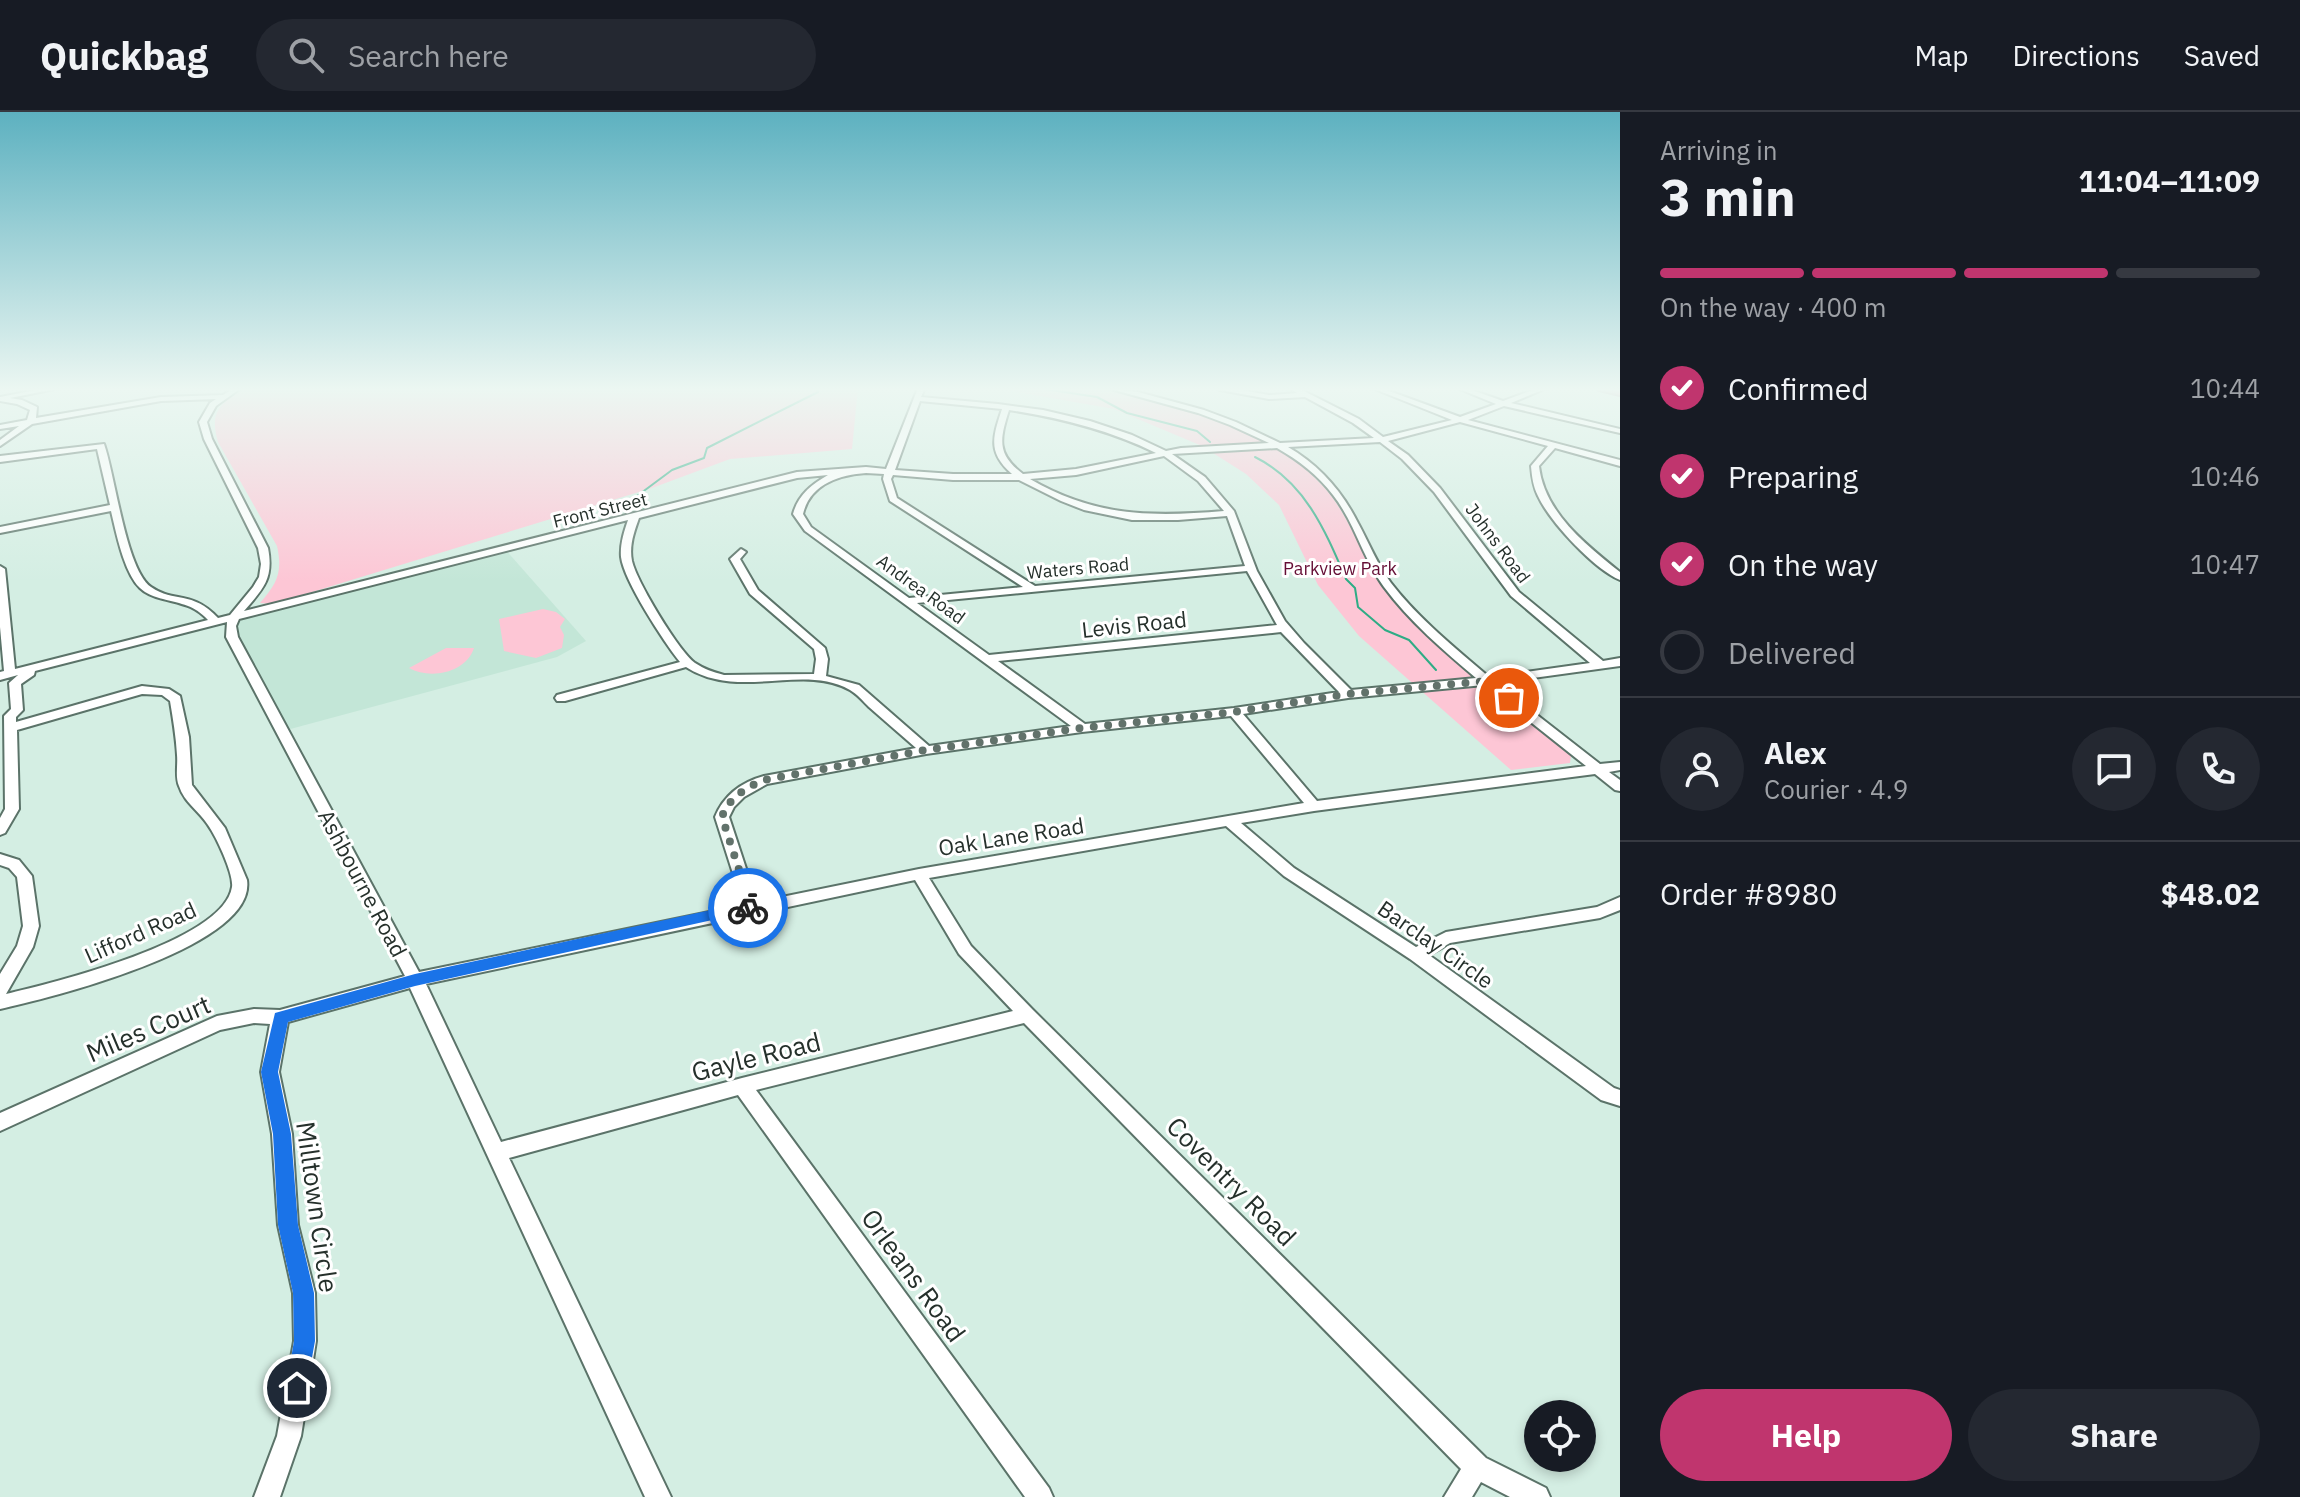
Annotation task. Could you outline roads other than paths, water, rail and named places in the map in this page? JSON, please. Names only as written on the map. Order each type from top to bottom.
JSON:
[{"type":"street","points":[[0,459],[49,453]]},
{"type":"street","points":[[103,453],[115,507],[141,585],[154,592],[194,601],[216,622]]},
{"type":"street","points":[[0,569],[5,674],[233,618],[259,589],[268,566],[263,548],[216,453]]},
{"type":"street","points":[[896,453],[889,471],[888,489],[900,506],[1032,588]]},
{"type":"street","points":[[1000,453],[1021,477],[1065,501],[1122,517],[1165,519],[1231,513]]},
{"type":"street","points":[[1165,453],[1212,488],[1231,513],[1251,568],[1284,628],[1348,694]]},
{"type":"street","name":"Front Street","points":[[233,618],[797,475],[844,470],[953,477],[1021,477],[1076,472],[1172,453]]},
{"type":"street","points":[[1288,453],[1318,473],[1337,494],[1387,585],[1426,628],[1620,787]]},
{"type":"street","name":"Johns Road","points":[[1399,453],[1437,490],[1515,594],[1599,664]]},
{"type":"street","points":[[1546,453],[1535,466],[1538,488],[1562,523],[1620,577]]},
{"type":"street","points":[[1581,453],[1620,463]]},
{"type":"street","name":"Andrea Road","points":[[844,470],[806,494],[798,514],[808,529],[1082,728]]},
{"type":"street","points":[[0,530],[115,507]]},
{"type":"street","points":[[634,518],[624,545],[630,576],[688,663],[705,673],[735,680],[820,676],[855,688],[926,750]]},
{"type":"street","points":[[741,552],[735,559],[748,585],[819,648],[822,659],[820,676]]},
{"type":"street","name":"Waters Road","points":[[907,601],[1251,568]]},
{"type":"street","name":"Ashbourne Road","points":[[233,618],[229,629],[232,637],[415,980],[658,1497]]},
{"type":"street","name":"Levis Road","points":[[988,659],[1284,628]]},
{"type":"street","points":[[751,907],[722,817],[731,800],[751,785],[764,780],[926,750],[1082,728],[1234,712],[1348,694],[1487,681],[1620,662]]},
{"type":"street","points":[[561,698],[688,663]]},
{"type":"street","points":[[0,830],[12,809],[7,717],[17,710],[15,683],[42,666]]},
{"type":"street","name":"Lifford Road","points":[[0,1002],[56,990],[185,941],[226,914],[237,901],[240,886],[217,826],[185,786],[176,699],[165,692],[142,690],[7,717]]},
{"type":"street","points":[[1234,712],[1314,806]]},
{"type":"street","name":"Oak Lane Road","points":[[415,980],[919,874],[1314,806],[1620,766]]},
{"type":"street","name":"Barclay Circle","points":[[1231,822],[1289,872],[1416,955],[1608,1094],[1620,1098]]},
{"type":"street","points":[[0,859],[14,864],[24,876],[31,926],[25,947],[0,989]]},
{"type":"street","name":"Coventry Road","points":[[919,874],[965,950],[1027,1015],[1477,1467],[1537,1497]]},
{"type":"street","points":[[1416,955],[1446,938],[1600,912],[1620,903]]},
{"type":"street","name":"Miles Court","points":[[0,1122],[217,1023],[254,1016],[280,1017],[415,980]]},
{"type":"street","name":"Gayle Road","points":[[498,1152],[742,1086],[1027,1015]]},
{"type":"street","name":"Milltown Circle","points":[[267,1497],[289,1436],[305,1341],[304,1293],[288,1225],[282,1134],[270,1072],[280,1017]]},
{"type":"street","name":"Orleans Road","points":[[742,1086],[1040,1497]]},
{"type":"street","points":[[1457,1497],[1477,1467]]},
{"type":"waterway","points":[[644,508],[633,499],[672,470],[704,458],[706,453]]},
{"type":"waterway","points":[[1255,457],[1287,480],[1311,509],[1346,579],[1355,588],[1358,607],[1385,630],[1409,640],[1436,670]]},
{"type":"park label","name":"Parkview Park","points":[[1340,568]]}]
